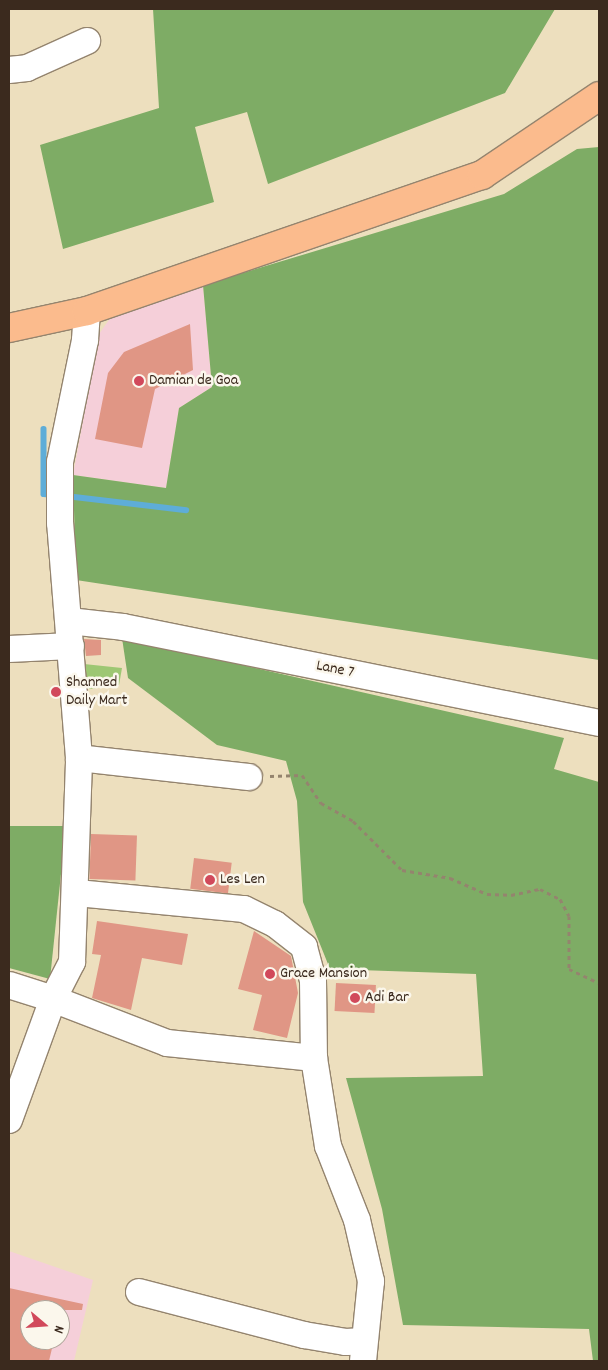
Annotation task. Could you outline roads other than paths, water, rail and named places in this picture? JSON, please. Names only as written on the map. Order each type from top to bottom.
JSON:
[{"type":"highway","points":[[9,328],[87,311],[482,175],[599,96]]},
{"type":"street","points":[[9,70],[27,68],[87,41]]},
{"type":"street","points":[[9,1116],[53,998],[72,962],[80,758],[60,523],[60,462],[85,340],[87,311]]},
{"type":"street","name":"Lane 7","points":[[9,649],[70,634],[123,627],[599,723]]},
{"type":"street","points":[[80,758],[249,777]]},
{"type":"street","points":[[76,893],[244,909],[274,924],[304,947],[313,980],[314,1058],[328,1146],[357,1220],[371,1281],[364,1351],[346,1342],[304,1335],[139,1292]]},
{"type":"street","points":[[9,985],[53,998],[167,1043],[314,1058]]},
{"type":"waterway","points":[[44,429],[44,494],[54,495]]},
{"type":"waterway","points":[[66,496],[186,510]]},
{"type":"place","name":"Damian de Goa","points":[[139,381]]},
{"type":"place","name":"Shanned Daily Mart","points":[[56,692]]},
{"type":"place","name":"Les Len","points":[[210,880]]},
{"type":"place","name":"Grace Mansion","points":[[270,974]]},
{"type":"place","name":"Adi Bar","points":[[355,998]]}]
